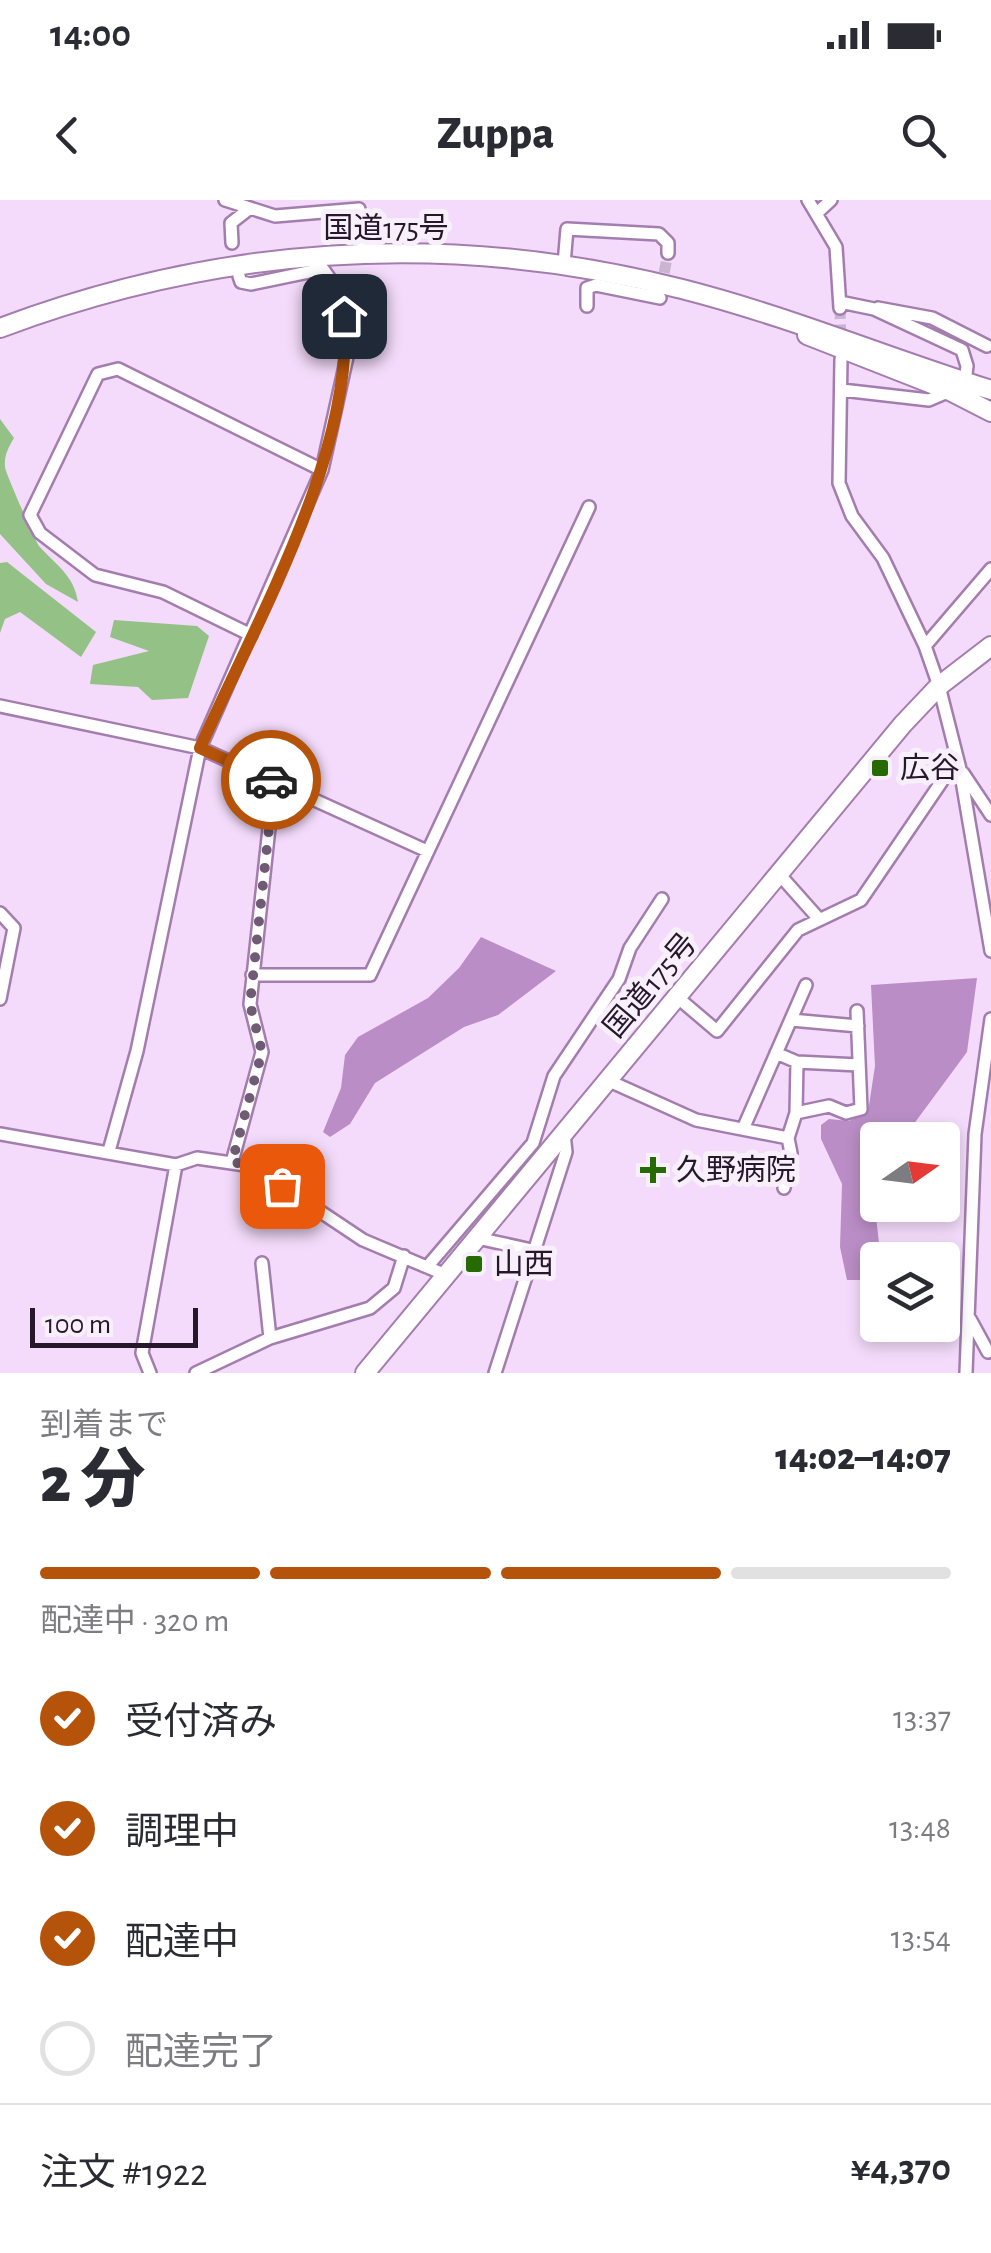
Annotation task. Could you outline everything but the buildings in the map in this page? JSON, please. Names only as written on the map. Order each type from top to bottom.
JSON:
[{"type":"highway","name":"国道175号","points":[[0,328],[85,299],[188,272],[324,262],[364,252],[437,254],[564,264],[686,290],[774,318],[828,345],[957,386],[991,390]]},
{"type":"highway","name":"国道175号","points":[[957,386],[991,412]]},
{"type":"highway","name":"国道175号","points":[[365,1373],[939,686],[991,646]]},
{"type":"street","points":[[226,200],[288,217],[359,210],[364,252]]},
{"type":"street","points":[[808,200],[836,246],[840,305],[885,307],[932,318],[987,346]]},
{"type":"street","points":[[817,212],[831,200]]},
{"type":"street","points":[[232,243],[231,222],[249,209]]},
{"type":"street","points":[[564,264],[568,228],[659,234],[668,243],[668,254]]},
{"type":"street","points":[[108,1151],[137,1051],[200,748],[322,470],[347,358],[344,316],[324,262],[251,284],[241,282],[239,276]]},
{"type":"street","points":[[587,306],[587,288],[596,285],[660,298]]},
{"type":"street","points":[[842,390],[928,400],[957,386],[967,366],[962,350],[874,309]]},
{"type":"street","points":[[842,360],[839,483],[852,516],[883,558],[926,646],[939,686],[959,764],[991,951]]},
{"type":"street","points":[[250,635],[163,592],[95,575],[40,533],[30,515],[98,374],[118,370],[322,470]]},
{"type":"street","points":[[252,975],[370,975],[510,684],[589,507]]},
{"type":"street","points":[[926,646],[991,568]]},
{"type":"street","points":[[0,706],[200,748],[427,852]]},
{"type":"street","points":[[959,764],[991,815]]},
{"type":"street","points":[[677,996],[717,1031],[798,930],[861,900],[959,764]]},
{"type":"street","points":[[232,1162],[262,1052],[250,1004],[274,782]]},
{"type":"street","points":[[779,874],[819,918]]},
{"type":"street","points":[[427,1267],[533,1143],[554,1076],[619,978],[630,948],[662,899]]},
{"type":"street","points":[[0,913],[14,928],[0,999]]},
{"type":"street","points":[[743,1129],[806,985]]},
{"type":"street","points":[[796,1113],[829,1106],[846,1113],[861,1109],[857,1011]]},
{"type":"street","points":[[966,1373],[975,1134],[991,1019]]},
{"type":"street","points":[[791,1020],[858,1026]]},
{"type":"street","points":[[776,1053],[797,1062],[859,1065]]},
{"type":"street","points":[[784,1188],[791,1153],[788,1138],[796,1113],[797,1062]]},
{"type":"street","points":[[607,1080],[696,1120],[788,1138]]},
{"type":"street","points":[[0,1134],[176,1165],[197,1158],[252,1166],[363,1240],[446,1275]]},
{"type":"street","points":[[495,1373],[566,1152],[564,1134]]},
{"type":"street","points":[[150,1373],[142,1353],[176,1165]]},
{"type":"street","points":[[477,1238],[532,1250]]},
{"type":"street","points":[[196,1373],[270,1338],[370,1308],[394,1288],[404,1256]]},
{"type":"street","points":[[262,1263],[270,1338]]},
{"type":"street","points":[[970,1319],[988,1352]]},
{"type":"green space","points":[[0,419],[14,438],[7,452],[6,472],[39,546],[68,577],[78,602],[46,584],[0,534]]},
{"type":"green space","points":[[7,562],[96,632],[81,657],[20,612],[5,619],[0,633],[0,563]]},
{"type":"green space","points":[[114,620],[197,626],[209,636],[188,698],[152,700],[138,687],[90,684],[93,665],[149,651],[110,637]]},
{"type":"shaded area","points":[[481,937],[556,971],[498,1015],[464,1027],[375,1083],[350,1124],[330,1137],[323,1132],[341,1088],[345,1055],[358,1037],[428,998],[459,968]]},
{"type":"shaded area","points":[[977,978],[967,1052],[915,1122],[860,1122],[860,1222],[877,1222],[879,1242],[860,1242],[860,1280],[847,1280],[840,1247],[842,1184],[821,1139],[821,1125],[829,1119],[849,1121],[868,1112],[875,1066],[871,985]]},
{"type":"tunnel","points":[[661,289],[668,253]]},
{"type":"tunnel","points":[[840,308],[841,344]]},
{"type":"way so far","points":[[271,780],[274,782],[250,1004],[262,1052],[232,1162],[252,1166],[282,1186]]},
{"type":"place","name":"広谷","points":[[880,768]]},
{"type":"place","name":"久野病院","points":[[653,1170]]},
{"type":"place","name":"山西","points":[[474,1264]]},
{"type":"route","points":[[271,780],[200,748],[322,470],[347,358],[344,316]]}]
